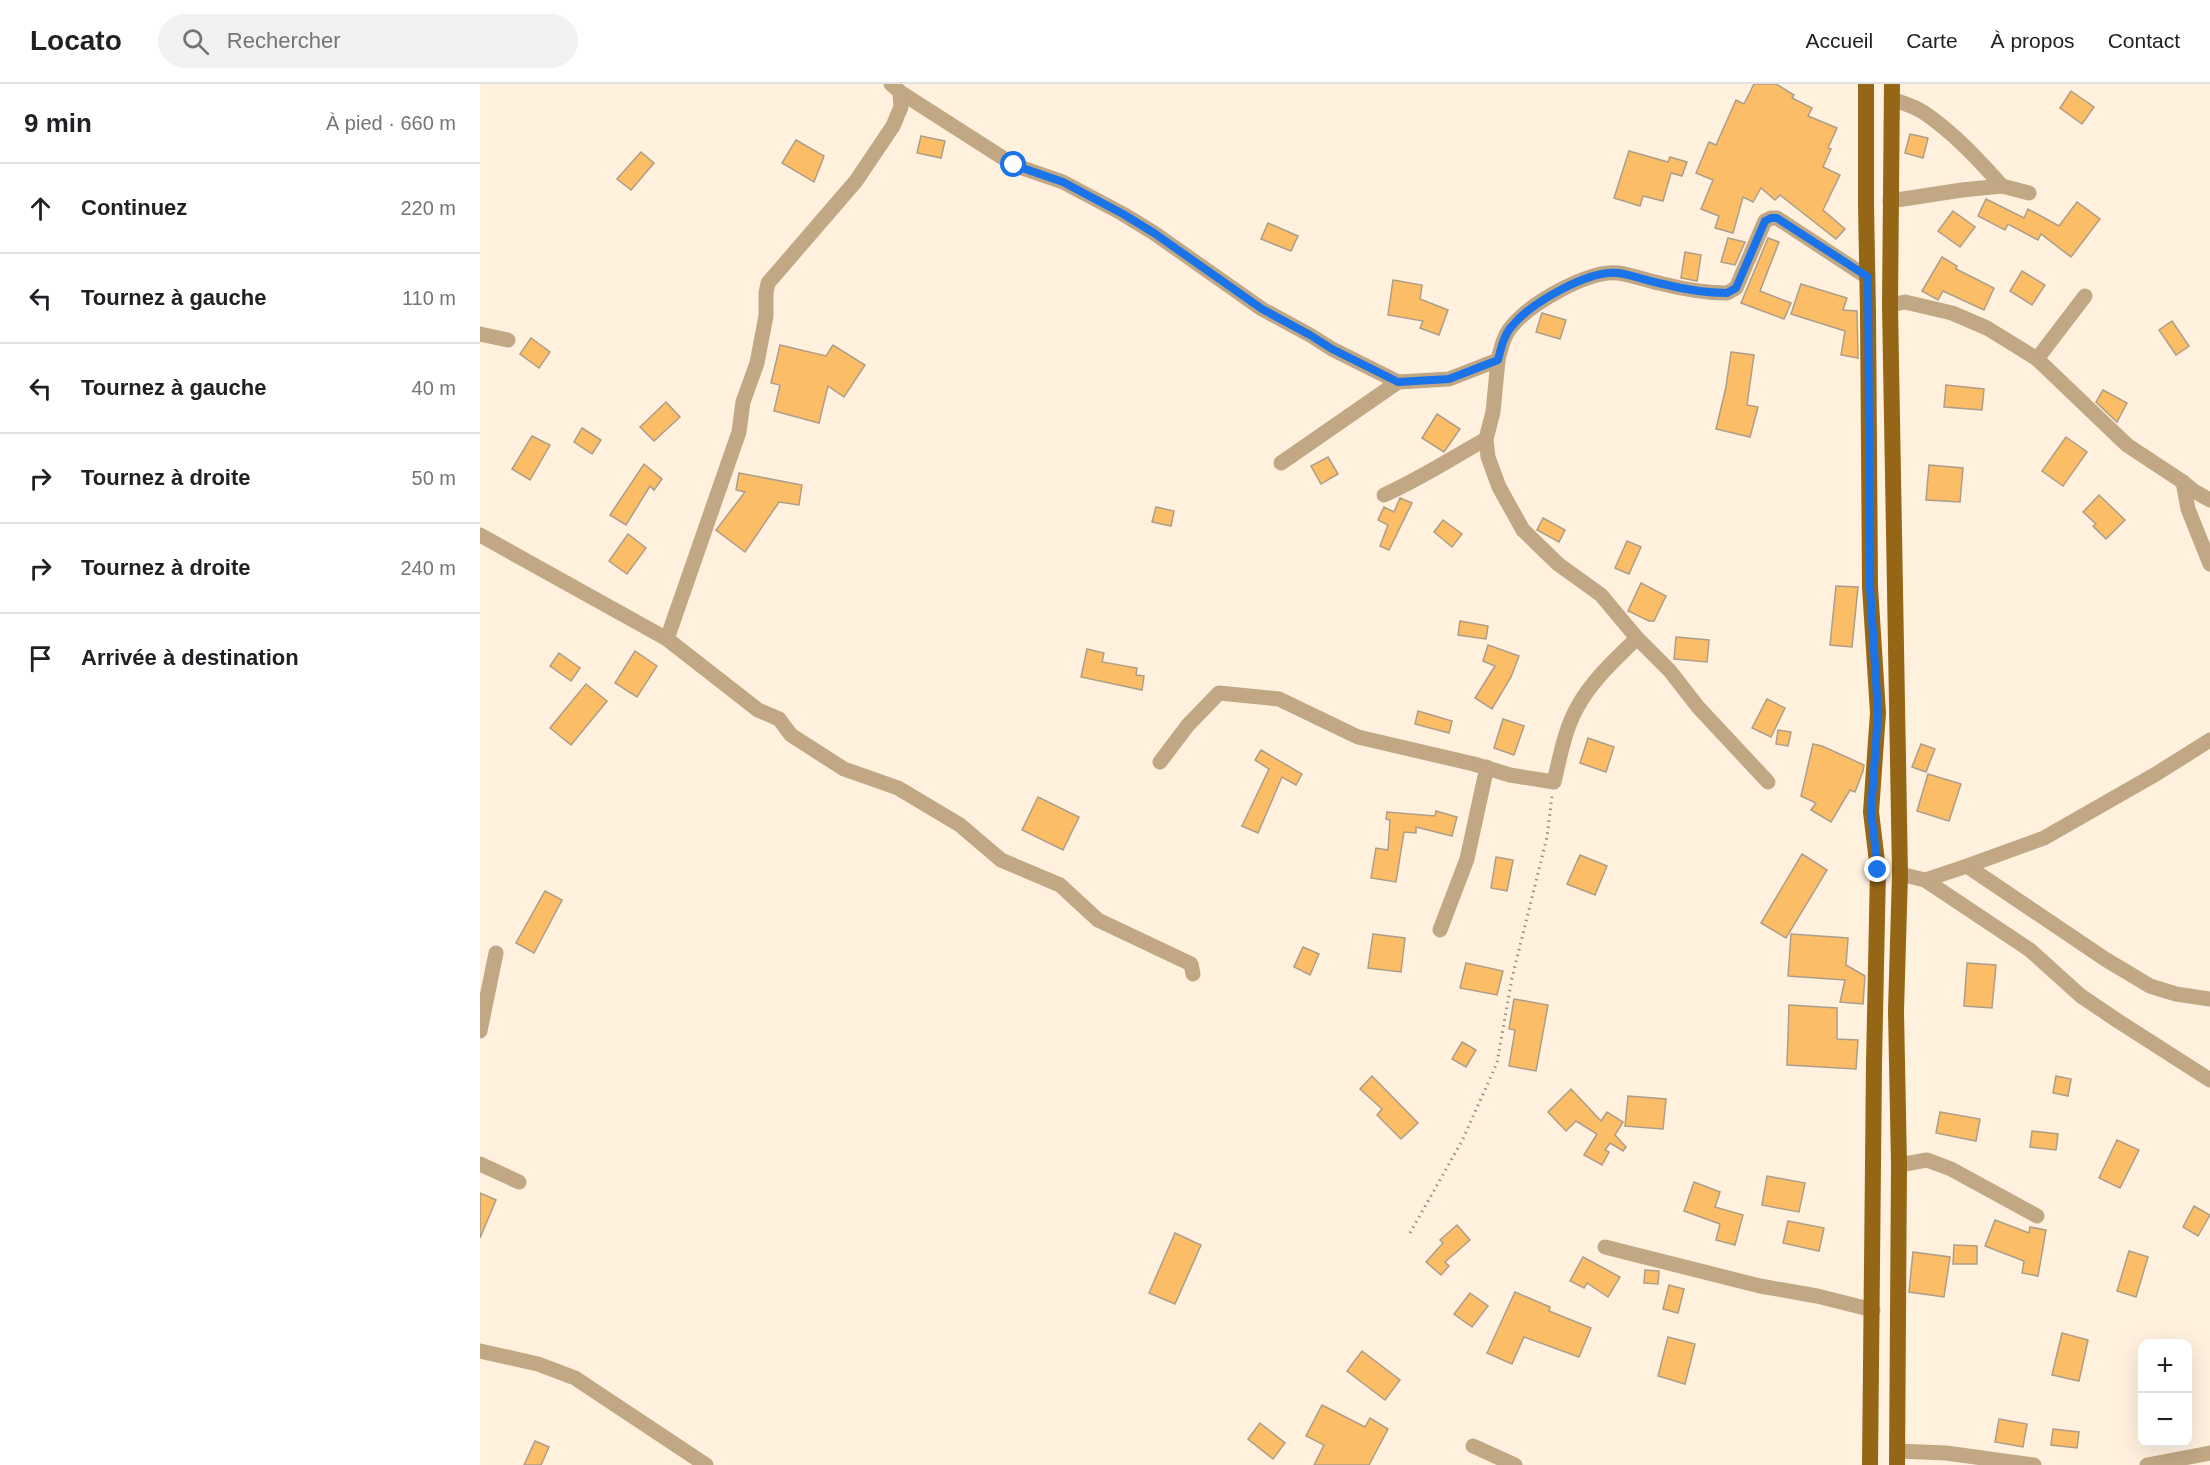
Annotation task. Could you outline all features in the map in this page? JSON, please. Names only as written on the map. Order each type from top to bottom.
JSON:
[{"type":"main road","points":[[1866,84],[1870,587],[1878,713],[1871,812],[1878,870],[1870,1465]]},
{"type":"main road","points":[[1892,92],[1890,305],[1900,874],[1896,1011],[1899,1165],[1897,1458]]},
{"type":"street","points":[[896,88],[1014,165],[1063,182],[1123,214],[1154,233],[1262,309],[1332,349],[1398,382],[1449,379],[1498,360]]},
{"type":"street","points":[[667,639],[739,432],[743,402],[757,363],[766,316],[768,283],[856,182],[892,126],[901,107],[896,88]]},
{"type":"street","points":[[1892,92],[1939,124],[1970,151],[2002,186]]},
{"type":"street","points":[[1890,201],[2002,186],[2028,193]]},
{"type":"street","points":[[1768,782],[1698,708],[1670,671],[1637,638],[1601,595],[1558,564],[1523,530],[1499,487],[1488,457],[1486,439],[1493,412],[1498,360],[1511,327],[1528,309],[1600,273],[1617,273],[1665,285],[1727,293],[1736,288],[1765,221],[1771,218],[1777,218],[1868,277]]},
{"type":"street","points":[[2037,359],[2085,296]]},
{"type":"street","points":[[1890,305],[1905,302],[1952,313],[1987,328],[2037,359],[2127,445],[2210,500]]},
{"type":"street","points":[[480,334],[508,340]]},
{"type":"street","points":[[1281,463],[1398,382]]},
{"type":"street","points":[[1384,495],[1417,480],[1486,439]]},
{"type":"street","points":[[2183,482],[2188,509],[2210,564]]},
{"type":"street","points":[[480,535],[667,639],[758,710],[779,720],[792,735],[844,769],[898,788],[960,825],[1002,860],[1060,885],[1098,920],[1191,964],[1193,974]]},
{"type":"street","points":[[1160,762],[1188,725],[1219,693],[1279,699],[1358,737],[1510,774],[1554,782],[1577,707],[1594,682],[1637,638]]},
{"type":"street","points":[[1924,880],[2044,838],[2156,774],[2210,740]]},
{"type":"street","points":[[1440,930],[1467,859],[1487,767]]},
{"type":"street","points":[[1967,866],[2105,959],[2150,986],[2176,994],[2210,999]]},
{"type":"street","points":[[1900,874],[1924,880],[2030,950],[2081,996],[2210,1080]]},
{"type":"street","points":[[480,1031],[496,953]]},
{"type":"street","points":[[1899,1165],[1927,1160],[1951,1169],[2037,1216]]},
{"type":"street","points":[[480,1164],[519,1182]]},
{"type":"street","points":[[1605,1247],[1749,1283],[1873,1310]]},
{"type":"street","points":[[480,1351],[538,1364],[575,1378],[706,1465]]},
{"type":"street","points":[[1473,1446],[1515,1465]]},
{"type":"street","points":[[1897,1458],[1946,1453],[2034,1465]]},
{"type":"street","points":[[2147,1465],[2210,1453]]},
{"type":"path","points":[[1410,1233],[1462,1141],[1497,1063],[1512,978],[1547,837],[1554,782]]},
{"type":"building","points":[[1754,84],[1776,84],[1794,95],[1792,98],[1812,108],[1808,116],[1837,128],[1823,167],[1840,175],[1823,210],[1845,229],[1836,239],[1780,195],[1775,200],[1761,188],[1753,202],[1743,197],[1733,233],[1715,228],[1719,216],[1701,209],[1713,180],[1696,173],[1709,142],[1716,145],[1736,100],[1744,104]]},
{"type":"building","points":[[2071,91],[2094,107],[2082,124],[2060,108]]},
{"type":"building","points":[[1910,134],[1928,138],[1923,158],[1905,153]]},
{"type":"building","points":[[921,136],[945,141],[941,158],[917,153]]},
{"type":"building","points":[[796,140],[824,156],[814,182],[782,163]]},
{"type":"building","points":[[1629,151],[1668,162],[1670,157],[1687,162],[1682,176],[1671,173],[1663,201],[1643,196],[1640,206],[1614,198]]},
{"type":"building","points":[[641,152],[654,163],[631,190],[617,179]]},
{"type":"building","points":[[1986,199],[2024,218],[2028,209],[2059,226],[2077,202],[2100,219],[2071,257],[2041,234],[2038,240],[2008,224],[2005,230],[1978,216]]},
{"type":"building","points":[[1953,211],[1975,227],[1960,247],[1938,231]]},
{"type":"building","points":[[1268,223],[1298,236],[1291,251],[1261,239]]},
{"type":"building","points":[[1728,238],[1745,242],[1735,265],[1721,262]]},
{"type":"building","points":[[1768,238],[1779,242],[1760,291],[1791,303],[1784,319],[1741,303]]},
{"type":"building","points":[[1685,252],[1701,255],[1697,281],[1681,278]]},
{"type":"building","points":[[1942,257],[1957,266],[1956,269],[1994,288],[1984,310],[1943,291],[1938,300],[1922,291]]},
{"type":"building","points":[[2022,271],[2045,285],[2032,305],[2010,291]]},
{"type":"building","points":[[1393,280],[1422,285],[1420,299],[1448,310],[1439,335],[1420,328],[1423,321],[1388,315]]},
{"type":"building","points":[[1801,284],[1847,298],[1843,310],[1857,311],[1858,358],[1841,355],[1845,331],[1791,314]]},
{"type":"building","points":[[1542,313],[1566,320],[1560,339],[1536,332]]},
{"type":"building","points":[[2172,321],[2189,346],[2176,355],[2159,330]]},
{"type":"building","points":[[531,338],[550,352],[539,368],[520,354]]},
{"type":"building","points":[[780,345],[826,356],[833,345],[865,365],[844,397],[828,386],[819,423],[774,411],[780,385],[771,383]]},
{"type":"building","points":[[1731,352],[1754,355],[1747,405],[1758,407],[1750,437],[1716,429]]},
{"type":"building","points":[[1946,385],[1984,389],[1982,410],[1944,407]]},
{"type":"building","points":[[2103,390],[2127,403],[2117,422],[2096,402]]},
{"type":"building","points":[[666,402],[680,417],[654,441],[640,427]]},
{"type":"building","points":[[1437,414],[1460,429],[1444,452],[1422,438]]},
{"type":"building","points":[[582,428],[601,440],[592,454],[574,442]]},
{"type":"building","points":[[532,436],[550,445],[530,480],[512,469]]},
{"type":"building","points":[[2066,437],[2087,452],[2063,486],[2042,471]]},
{"type":"building","points":[[1328,457],[1338,474],[1321,484],[1311,466]]},
{"type":"building","points":[[644,464],[662,479],[654,490],[650,486],[626,525],[610,515]]},
{"type":"building","points":[[1929,465],[1963,468],[1960,502],[1926,500]]},
{"type":"building","points":[[739,473],[802,485],[799,505],[779,502],[745,552],[716,530],[745,492],[736,490]]},
{"type":"building","points":[[2099,495],[2125,520],[2106,539],[2093,526],[2096,524],[2083,512]]},
{"type":"building","points":[[1400,498],[1412,503],[1389,550],[1380,546],[1388,525],[1378,520],[1384,507],[1394,512]]},
{"type":"building","points":[[1156,507],[1174,511],[1171,526],[1152,522]]},
{"type":"building","points":[[1543,518],[1565,530],[1559,542],[1537,530]]},
{"type":"building","points":[[1443,520],[1462,534],[1452,547],[1434,532]]},
{"type":"building","points":[[628,534],[646,548],[627,574],[609,561]]},
{"type":"building","points":[[1627,541],[1641,547],[1629,574],[1615,568]]},
{"type":"building","points":[[1641,583],[1666,596],[1654,621],[1628,611]]},
{"type":"building","points":[[1836,586],[1858,587],[1852,647],[1830,645]]},
{"type":"building","points":[[1460,621],[1488,626],[1486,639],[1458,635]]},
{"type":"building","points":[[1676,637],[1709,640],[1707,662],[1674,659]]},
{"type":"building","points":[[1488,645],[1519,656],[1511,677],[1492,709],[1475,698],[1495,666],[1483,661]]},
{"type":"building","points":[[1087,649],[1104,653],[1102,662],[1137,668],[1136,675],[1144,676],[1142,690],[1081,677]]},
{"type":"building","points":[[635,651],[657,666],[637,697],[615,683]]},
{"type":"building","points":[[559,653],[580,668],[571,681],[550,666]]},
{"type":"building","points":[[586,684],[607,701],[571,745],[550,728]]},
{"type":"building","points":[[1767,699],[1785,708],[1771,737],[1752,728]]},
{"type":"building","points":[[1418,711],[1452,721],[1449,733],[1415,724]]},
{"type":"building","points":[[1503,719],[1524,726],[1514,755],[1494,748]]},
{"type":"building","points":[[1778,730],[1791,732],[1788,746],[1776,744]]},
{"type":"building","points":[[1588,738],[1614,747],[1606,772],[1580,763]]},
{"type":"building","points":[[1813,744],[1864,765],[1855,792],[1850,790],[1831,822],[1811,810],[1816,803],[1801,796]]},
{"type":"building","points":[[1921,744],[1935,749],[1926,772],[1912,767]]},
{"type":"building","points":[[1261,750],[1302,774],[1296,785],[1282,777],[1258,833],[1242,826],[1269,769],[1255,760]]},
{"type":"building","points":[[1928,774],[1961,784],[1949,821],[1917,811]]},
{"type":"building","points":[[1038,797],[1079,817],[1063,850],[1022,830]]},
{"type":"building","points":[[1436,811],[1457,817],[1452,836],[1416,827],[1416,833],[1404,832],[1396,882],[1371,878],[1376,848],[1388,850],[1390,820],[1386,819],[1387,812],[1435,816]]},
{"type":"building","points":[[1802,854],[1827,870],[1786,938],[1761,923]]},
{"type":"building","points":[[1580,855],[1607,866],[1595,895],[1567,884]]},
{"type":"building","points":[[1496,857],[1513,860],[1507,891],[1491,888]]},
{"type":"building","points":[[545,891],[562,900],[534,953],[516,943]]},
{"type":"building","points":[[1373,934],[1405,938],[1401,972],[1368,968]]},
{"type":"building","points":[[1791,934],[1848,938],[1846,965],[1865,976],[1863,1004],[1840,1002],[1845,980],[1788,976]]},
{"type":"building","points":[[1303,947],[1319,954],[1310,975],[1294,967]]},
{"type":"building","points":[[1466,963],[1503,971],[1497,995],[1460,988]]},
{"type":"building","points":[[1967,963],[1996,965],[1992,1008],[1964,1006]]},
{"type":"building","points":[[1514,999],[1548,1005],[1536,1071],[1509,1066],[1515,1030],[1509,1029]]},
{"type":"building","points":[[1789,1005],[1837,1008],[1837,1039],[1858,1040],[1856,1069],[1787,1065]]},
{"type":"building","points":[[1462,1042],[1476,1050],[1466,1067],[1452,1059]]},
{"type":"building","points":[[1372,1076],[1418,1123],[1401,1139],[1377,1115],[1382,1109],[1360,1089]]},
{"type":"building","points":[[2056,1076],[2071,1079],[2068,1096],[2053,1093]]},
{"type":"building","points":[[1571,1089],[1601,1121],[1607,1112],[1623,1122],[1615,1135],[1626,1147],[1623,1151],[1610,1143],[1605,1150],[1609,1152],[1602,1165],[1584,1155],[1597,1134],[1576,1121],[1566,1131],[1548,1112]]},
{"type":"building","points":[[1628,1096],[1666,1099],[1663,1129],[1625,1126]]},
{"type":"building","points":[[1940,1112],[1980,1119],[1976,1141],[1936,1133]]},
{"type":"building","points":[[2032,1131],[2058,1134],[2056,1150],[2030,1147]]},
{"type":"building","points":[[2117,1140],[2139,1150],[2120,1188],[2099,1178]]},
{"type":"building","points":[[1767,1176],[1805,1183],[1799,1212],[1762,1205]]},
{"type":"building","points":[[1694,1182],[1720,1192],[1715,1207],[1743,1215],[1735,1245],[1716,1240],[1720,1224],[1684,1211]]},
{"type":"building","points":[[480,1193],[496,1200],[480,1238]]},
{"type":"building","points":[[2194,1206],[2210,1215],[2198,1236],[2183,1227]]},
{"type":"building","points":[[1995,1220],[2029,1233],[2030,1227],[2046,1230],[2038,1276],[2022,1273],[2024,1261],[1985,1246]]},
{"type":"building","points":[[1788,1221],[1824,1228],[1819,1251],[1783,1243]]},
{"type":"building","points":[[1457,1225],[1470,1240],[1445,1262],[1449,1266],[1441,1275],[1426,1262],[1443,1243],[1440,1240]]},
{"type":"building","points":[[1175,1233],[1201,1245],[1175,1304],[1149,1293]]},
{"type":"building","points":[[1954,1245],[1977,1246],[1977,1264],[1953,1264]]},
{"type":"building","points":[[2129,1251],[2148,1257],[2136,1297],[2117,1291]]},
{"type":"building","points":[[1913,1252],[1950,1257],[1944,1297],[1909,1292]]},
{"type":"building","points":[[1583,1257],[1620,1277],[1608,1297],[1587,1283],[1584,1288],[1570,1281]]},
{"type":"building","points":[[1645,1270],[1659,1271],[1658,1284],[1644,1283]]},
{"type":"building","points":[[1669,1285],[1684,1289],[1678,1313],[1663,1309]]},
{"type":"building","points":[[1515,1292],[1550,1307],[1549,1311],[1591,1328],[1579,1357],[1524,1337],[1512,1364],[1487,1353]]},
{"type":"building","points":[[1470,1293],[1488,1306],[1472,1327],[1454,1314]]},
{"type":"building","points":[[2062,1333],[2088,1340],[2079,1381],[2052,1375]]},
{"type":"building","points":[[1668,1337],[1695,1344],[1685,1384],[1658,1376]]},
{"type":"building","points":[[1362,1351],[1400,1380],[1385,1400],[1347,1371]]},
{"type":"building","points":[[1322,1405],[1365,1427],[1370,1418],[1388,1429],[1369,1465],[1314,1465],[1324,1445],[1306,1436]]},
{"type":"building","points":[[1999,1419],[2027,1424],[2023,1447],[1995,1442]]},
{"type":"building","points":[[1260,1423],[1285,1443],[1273,1459],[1248,1439]]},
{"type":"building","points":[[2053,1429],[2079,1432],[2077,1448],[2051,1445]]},
{"type":"building","points":[[535,1441],[549,1447],[541,1465],[524,1465]]},
{"type":"route","points":[[1014,165],[1063,182],[1123,214],[1154,233],[1262,309],[1332,349],[1398,382],[1449,379],[1498,360],[1511,327],[1528,309],[1600,273],[1617,273],[1665,285],[1727,293],[1736,288],[1765,221],[1771,218],[1777,218],[1868,277],[1870,587],[1878,713],[1871,812],[1878,870]]}]
